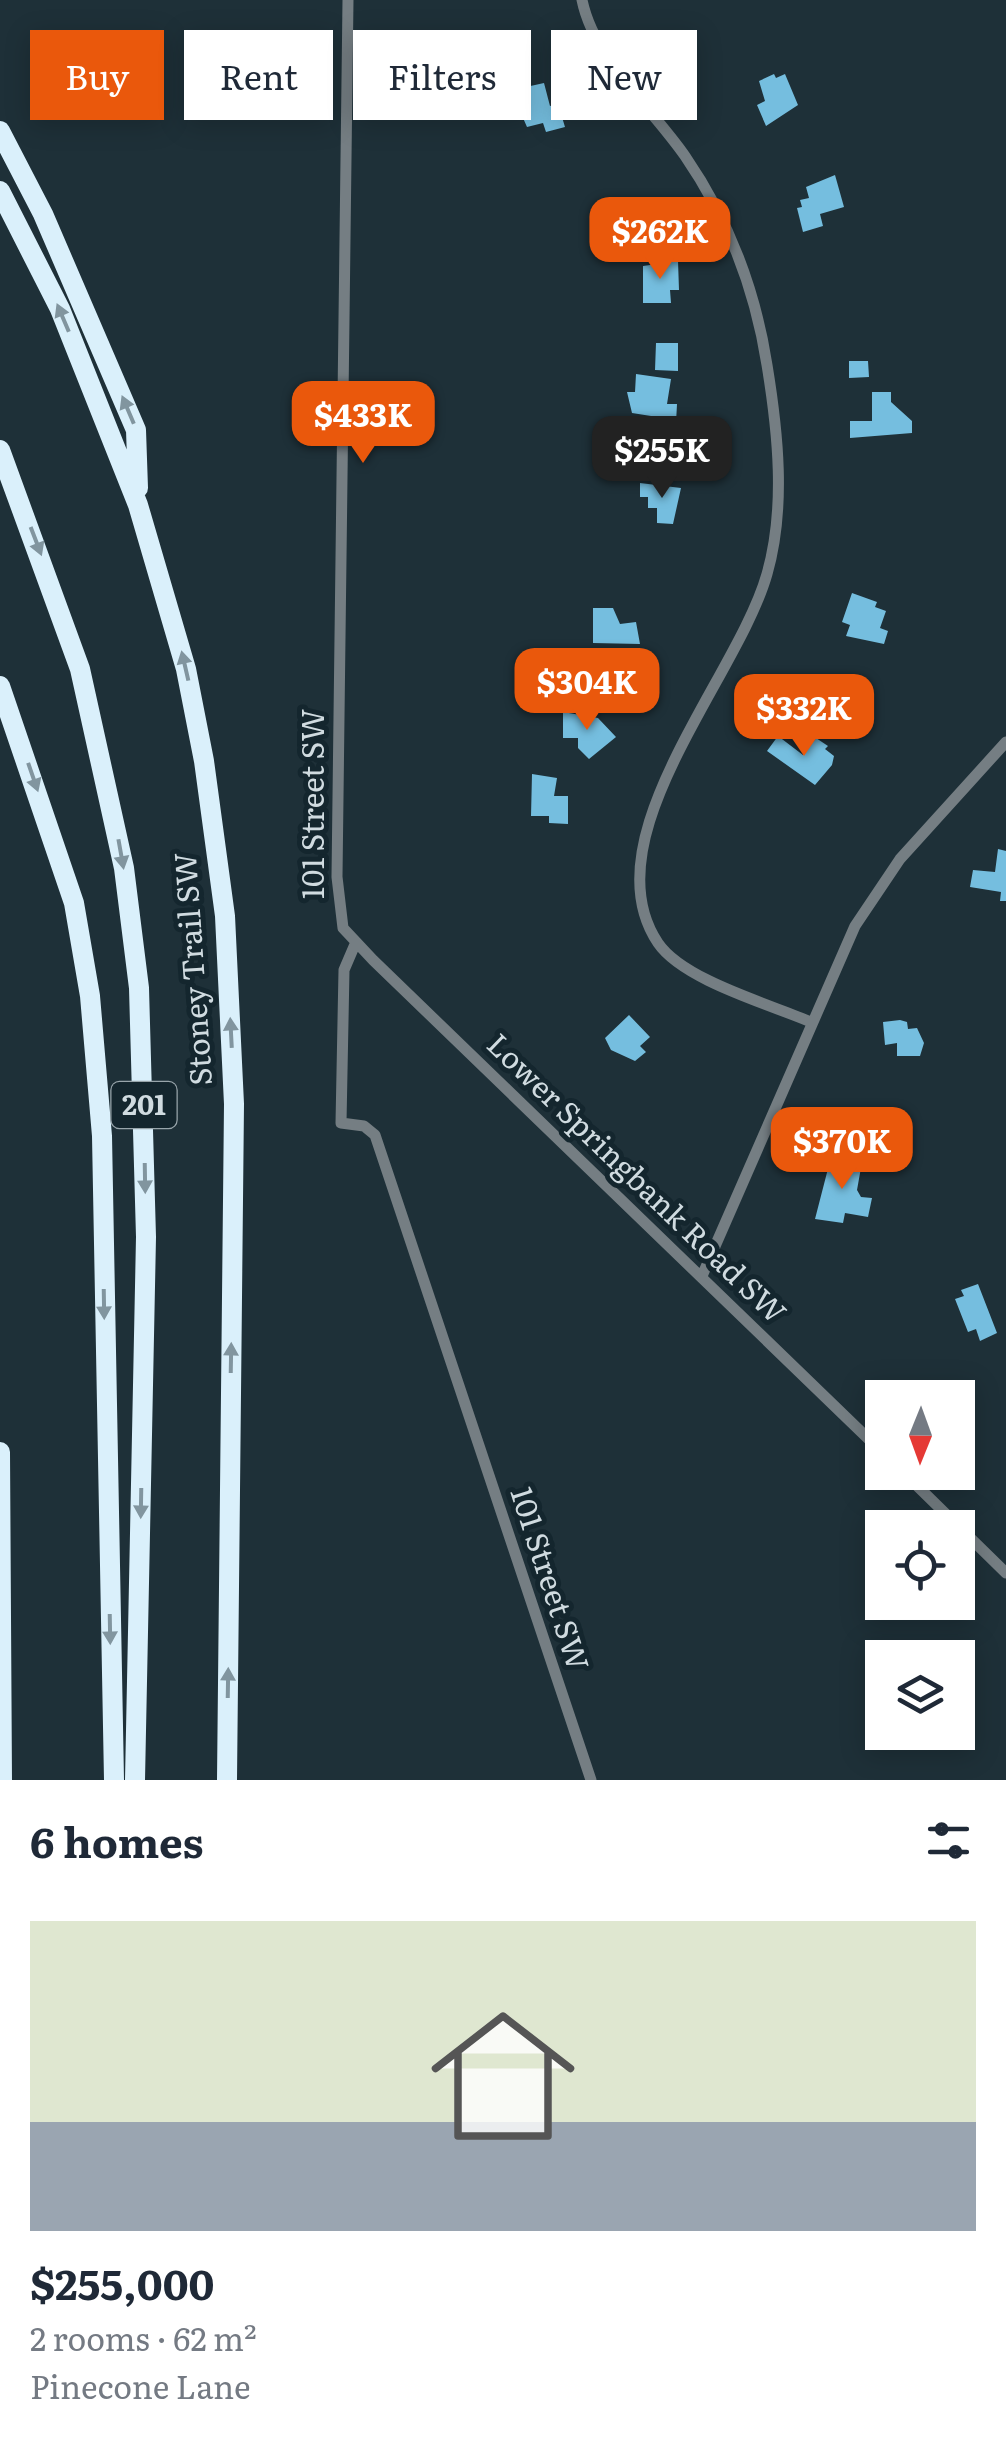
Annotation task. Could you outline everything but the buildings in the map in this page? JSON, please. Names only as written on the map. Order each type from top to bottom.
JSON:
[{"type":"highway","points":[[0,131],[44,214],[136,430],[138,506]]},
{"type":"highway","name":"Stoney Trail SW","points":[[0,192],[60,310],[138,506],[186,669],[226,916],[234,1104],[227,1780]]},
{"type":"highway","name":"Stoney Trail SW","points":[[0,450],[80,669],[124,868],[139,988],[146,1237],[135,1780]]},
{"type":"highway","points":[[0,686],[74,903],[90,996],[102,1136],[114,1780]]},
{"type":"highway","points":[[0,1452],[2,1780]]},
{"type":"street","name":"101 Street SW","points":[[348,0],[337,877],[341,923],[356,942],[344,970],[342,1123],[364,1126],[375,1135],[591,1780]]},
{"type":"street","points":[[582,0],[596,38],[684,155],[730,230],[761,330],[776,448],[778,519],[767,576],[738,650],[653,803],[642,863],[645,912],[658,943],[679,962],[811,1022]]},
{"type":"street","points":[[702,1276],[845,946],[877,890],[1006,742]]},
{"type":"street","name":"Lower Springbank Road SW","points":[[356,942],[865,1435]]},
{"type":"street","points":[[922,1490],[1006,1572]]}]
